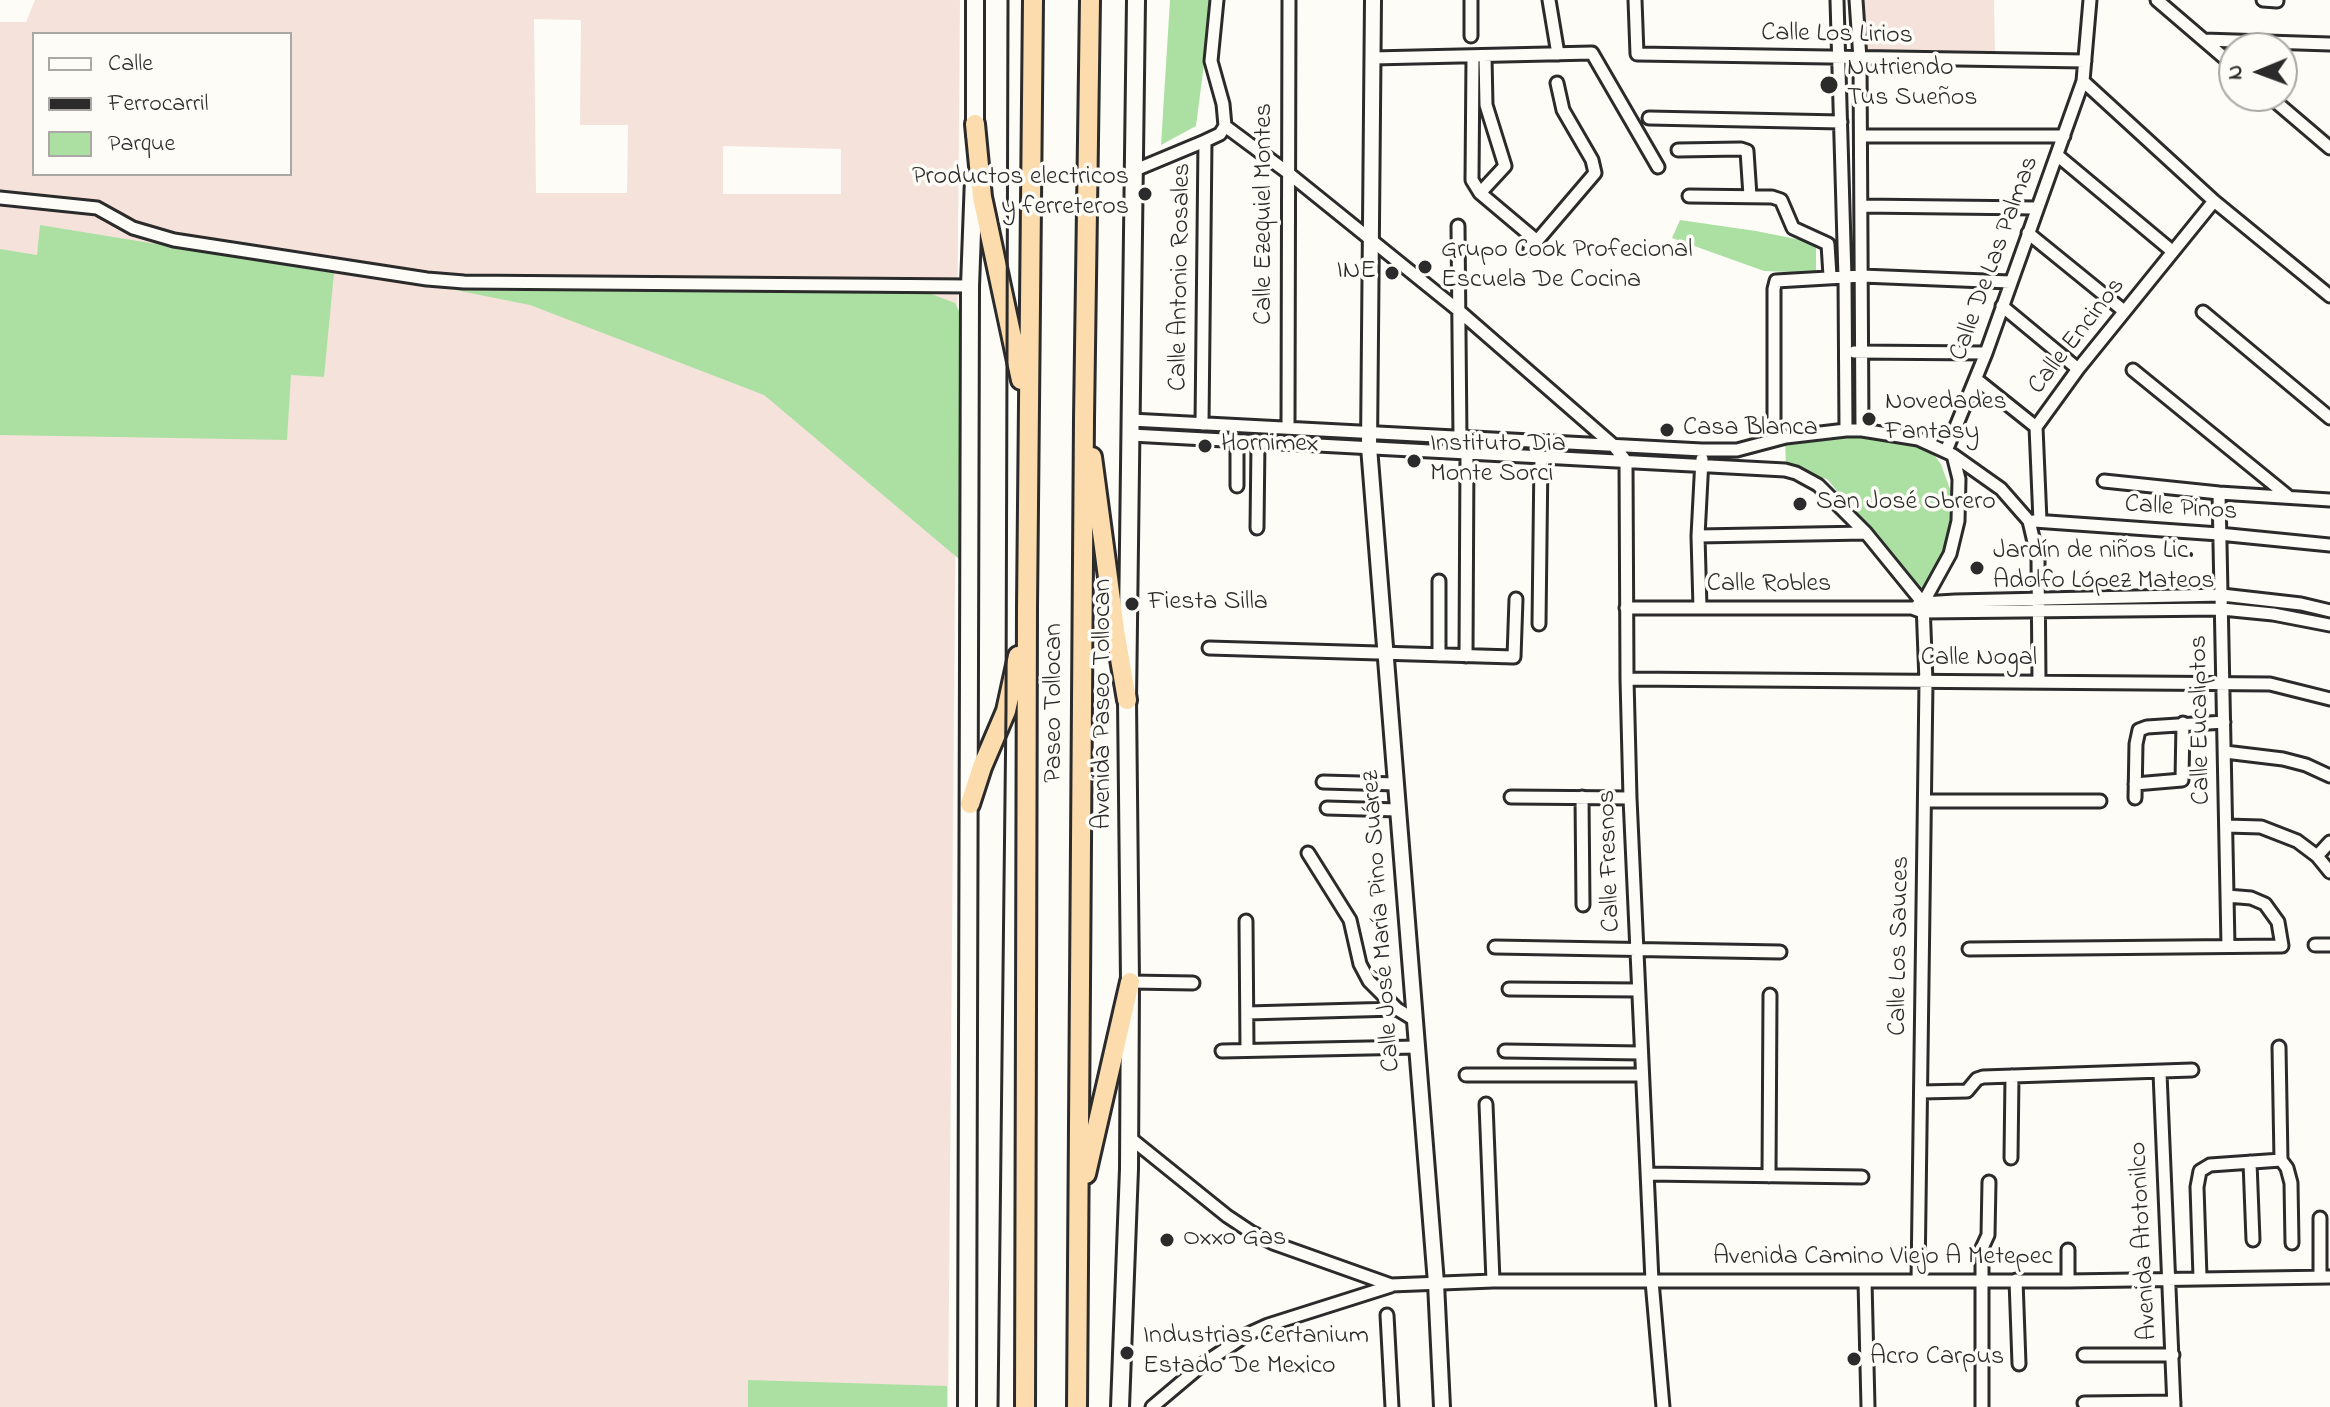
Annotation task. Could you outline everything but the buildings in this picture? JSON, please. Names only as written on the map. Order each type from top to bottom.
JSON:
[{"type":"highway","name":"Paseo Tollocan","points":[[1025,1407],[1027,606],[1033,0]]},
{"type":"highway","name":"Paseo Tollocan","points":[[1077,1407],[1090,0]]},
{"type":"highway","points":[[975,124],[982,197],[1029,422]]},
{"type":"highway","points":[[1084,419],[1094,464],[1127,700]]},
{"type":"highway","points":[[970,804],[1006,711],[1027,606]]},
{"type":"highway","points":[[1079,1204],[1130,982]]},
{"type":"main road","points":[[967,1407],[970,286],[975,0]]},
{"type":"main road","name":"Avenida Paseo Tollocan","points":[[1120,1407],[1129,1137],[1127,700],[1136,0]]},
{"type":"street","points":[[1217,0],[1211,61],[1223,104],[1225,126],[1458,310],[1613,445],[1626,461]]},
{"type":"street","name":"Calle Ezequiel Montes","points":[[1288,428],[1289,0]]},
{"type":"street","name":"Calle José María Pino Suárez","points":[[1373,0],[1369,440],[1436,1283],[1442,1407]]},
{"type":"street","points":[[1471,0],[1471,36]]},
{"type":"street","points":[[1549,0],[1558,54]]},
{"type":"street","name":"Calle Los Lirios","points":[[1635,0],[1637,54],[2085,61]]},
{"type":"street","points":[[1837,0],[1846,430]]},
{"type":"street","points":[[1856,0],[1860,59],[1862,430]]},
{"type":"street","name":"Calle De Las Palmas","points":[[1949,453],[2083,81],[2090,0]]},
{"type":"street","points":[[2157,0],[2218,52]]},
{"type":"street","points":[[2263,0],[2277,1]]},
{"type":"street","points":[[2204,40],[2330,44]]},
{"type":"street","points":[[1372,58],[1479,58],[1592,53],[1658,167]]},
{"type":"street","points":[[1479,58],[1485,98],[1505,166],[1480,193]]},
{"type":"street","points":[[1479,58],[1472,99],[1471,175],[1480,193],[1534,245],[1595,173],[1592,160],[1563,110],[1557,83]]},
{"type":"street","points":[[2083,81],[2214,201],[2330,296]]},
{"type":"street","points":[[1472,99],[1485,98]]},
{"type":"street","points":[[2288,112],[2330,148]]},
{"type":"street","points":[[1649,118],[1841,122]]},
{"type":"street","name":"Calle Antonio Rosales","points":[[1202,424],[1205,141],[1220,134],[1225,126]]},
{"type":"street","points":[[1861,136],[2064,136]]},
{"type":"street","points":[[1133,171],[1205,141]]},
{"type":"street","points":[[1678,150],[1747,151],[1750,158],[1750,196]]},
{"type":"street","points":[[2057,155],[2172,251]]},
{"type":"street","points":[[1689,196],[1750,196],[1781,200],[1793,228],[1828,244],[1830,276]]},
{"type":"street","points":[[0,198],[97,208],[133,228],[174,240],[448,281],[970,286]]},
{"type":"street","name":"Calle Encinos","points":[[2039,681],[2034,521],[2036,427],[2078,369],[2214,201]]},
{"type":"street","points":[[1861,206],[2036,208]]},
{"type":"street","points":[[1458,226],[1460,439]]},
{"type":"street","points":[[2028,233],[2124,311]]},
{"type":"street","points":[[1774,439],[1775,284],[1779,279],[1862,276],[2010,282]]},
{"type":"street","points":[[2002,306],[2078,369]]},
{"type":"street","points":[[2203,312],[2330,418]]},
{"type":"street","points":[[1845,353],[1986,353]]},
{"type":"street","points":[[2133,370],[2289,497]]},
{"type":"street","points":[[1976,379],[2036,427]]},
{"type":"street","points":[[1131,427],[1202,424],[1288,428],[1467,453],[1743,466],[1796,473],[1818,485],[1866,533],[1920,608],[1950,554],[1958,521],[1959,479],[1949,453]]},
{"type":"street","points":[[1131,427],[1258,442],[1460,439],[1702,450],[1750,448],[1774,439],[1862,430],[1918,439],[1949,453],[2001,489],[2034,521]]},
{"type":"street","points":[[1237,441],[1237,486]]},
{"type":"street","points":[[1257,528],[1258,442]]},
{"type":"street","points":[[1700,608],[1698,536],[1702,450]]},
{"type":"street","points":[[1466,656],[1467,453]]},
{"type":"street","points":[[1539,624],[1541,456]]},
{"type":"street","name":"Calle Fresnos","points":[[1626,461],[1630,798],[1652,1281],[1663,1407]]},
{"type":"street","points":[[2104,481],[2330,500]]},
{"type":"street","name":"Calle Eucaliptos","points":[[2219,493],[2228,946]]},
{"type":"street","name":"Calle Pinos","points":[[2034,521],[2330,545]]},
{"type":"street","points":[[1698,536],[1866,533]]},
{"type":"street","points":[[1439,581],[1439,655]]},
{"type":"street","points":[[2039,605],[2222,595],[2301,604],[2330,611]]},
{"type":"street","points":[[1209,648],[1514,657],[1516,599]]},
{"type":"street","points":[[2039,605],[2222,609],[2273,614],[2330,625]]},
{"type":"street","name":"Calle Robles","points":[[1626,608],[2039,605]]},
{"type":"street","name":"Calle Los Sauces","points":[[1918,1280],[1926,682],[1920,608]]},
{"type":"street","name":"Calle Nogal","points":[[1627,679],[2270,684],[2330,699]]},
{"type":"street","points":[[2135,798],[2139,730],[2183,723],[2224,722]]},
{"type":"street","points":[[2135,784],[2182,780],[2183,723]]},
{"type":"street","points":[[2225,752],[2265,755],[2295,762],[2330,776]]},
{"type":"street","points":[[1323,782],[1397,784]]},
{"type":"street","points":[[1511,797],[1630,798]]},
{"type":"street","points":[[1582,797],[1583,905]]},
{"type":"street","points":[[1925,801],[2100,801]]},
{"type":"street","points":[[1327,808],[1399,810]]},
{"type":"street","points":[[2226,826],[2261,827],[2297,841],[2317,856],[2330,872]]},
{"type":"street","points":[[2317,856],[2330,842]]},
{"type":"street","points":[[1308,853],[1350,920],[1360,964],[1369,981],[1397,1009],[1415,1020]]},
{"type":"street","points":[[1969,949],[2282,946],[2278,922],[2265,904],[2251,898],[2227,896]]},
{"type":"street","points":[[1246,921],[1247,1050]]},
{"type":"street","points":[[2315,945],[2330,945]]},
{"type":"street","points":[[1495,947],[1780,952]]},
{"type":"street","points":[[1130,982],[1193,983]]},
{"type":"street","points":[[1509,989],[1638,990]]},
{"type":"street","points":[[1769,1176],[1770,995]]},
{"type":"street","points":[[1247,1013],[1397,1009]]},
{"type":"street","points":[[1222,1051],[1417,1047]]},
{"type":"street","points":[[2279,1047],[2281,1160],[2291,1183],[2292,1243]]},
{"type":"street","points":[[1505,1051],[1641,1053]]},
{"type":"street","points":[[1921,1092],[1967,1091],[1977,1079],[2012,1076],[2192,1070]]},
{"type":"street","name":"Avenida Atotonilco","points":[[2160,1073],[2174,1404]]},
{"type":"street","points":[[1466,1075],[1642,1075]]},
{"type":"street","points":[[2011,1158],[2012,1076]]},
{"type":"street","points":[[1486,1104],[1493,1281]]},
{"type":"street","points":[[1129,1137],[1251,1232],[1273,1243],[1391,1285]]},
{"type":"street","points":[[2200,1277],[2197,1187],[2200,1171],[2210,1165],[2281,1160]]},
{"type":"street","points":[[2250,1162],[2253,1240]]},
{"type":"street","points":[[1648,1174],[1862,1177]]},
{"type":"street","points":[[1982,1407],[1982,1245],[1988,1235],[1989,1182]]},
{"type":"street","points":[[2320,1218],[2325,1277]]},
{"type":"street","points":[[2068,1250],[2068,1281]]},
{"type":"street","name":"Avenida Camino Viejo A Metepec","points":[[1391,1285],[1493,1281],[2068,1281],[2168,1277],[2325,1277]]},
{"type":"street","points":[[2016,1280],[2019,1364]]},
{"type":"street","points":[[1865,1281],[1868,1407]]},
{"type":"street","points":[[1152,1407],[1203,1364],[1248,1334],[1391,1285]]},
{"type":"street","points":[[1387,1315],[1392,1407]]},
{"type":"street","points":[[2084,1355],[2173,1355]]},
{"type":"street","points":[[2084,1403],[2174,1404]]},
{"type":"shaded area","points":[[35,0],[960,0],[948,1407],[0,1407],[0,22],[26,22]],"holes":[[[534,19],[581,20],[580,125],[628,125],[627,193],[536,193]],[[723,146],[841,149],[841,194],[723,194]]]},
{"type":"shaded area","points":[[1863,0],[1994,0],[1995,53],[1866,55]]},
{"type":"green space","points":[[1170,0],[1209,0],[1196,126],[1161,145]]},
{"type":"green space","points":[[1680,220],[1816,243],[1816,273],[1764,271],[1672,238]]},
{"type":"green space","points":[[40,225],[334,273],[324,377],[291,375],[287,440],[0,435],[0,249],[37,255]]},
{"type":"green space","points":[[455,290],[929,293],[955,303],[963,319],[959,559],[764,395],[530,305]]},
{"type":"green space","points":[[1832,432],[1925,443],[1941,464],[1960,517],[1928,600],[1827,479],[1786,468],[1785,438]]},
{"type":"green space","points":[[748,1380],[947,1386],[947,1407],[748,1407]]},
{"type":"railway","points":[[998,1407],[1006,711],[1008,0]]},
{"type":"place","name":"Nutriendo Tus Sueños","points":[[1829,85]]},
{"type":"place","name":"Productos electricos y ferreteros","points":[[1145,194]]},
{"type":"place","name":"Grupo Cook Profecional Escuela De Cocina","points":[[1425,267]]},
{"type":"place","name":"INE","points":[[1392,273]]},
{"type":"place","name":"Novedades Fantasy","points":[[1869,419]]},
{"type":"place","name":"Casa Blanca","points":[[1667,430]]},
{"type":"place","name":"Hornimex","points":[[1205,446]]},
{"type":"place","name":"Instituto Dia Monte Sorci","points":[[1414,461]]},
{"type":"place","name":"San José Obrero","points":[[1800,504]]},
{"type":"place","name":"Jardín de niños Lic. Adolfo López Mateos","points":[[1977,568]]},
{"type":"place","name":"Fiesta Silla","points":[[1132,604]]},
{"type":"place","name":"Oxxo Gas","points":[[1167,1240]]},
{"type":"place","name":"Industrias Certanium Estado De Mexico","points":[[1127,1353]]},
{"type":"place","name":"Acro Carpus","points":[[1854,1359]]}]
